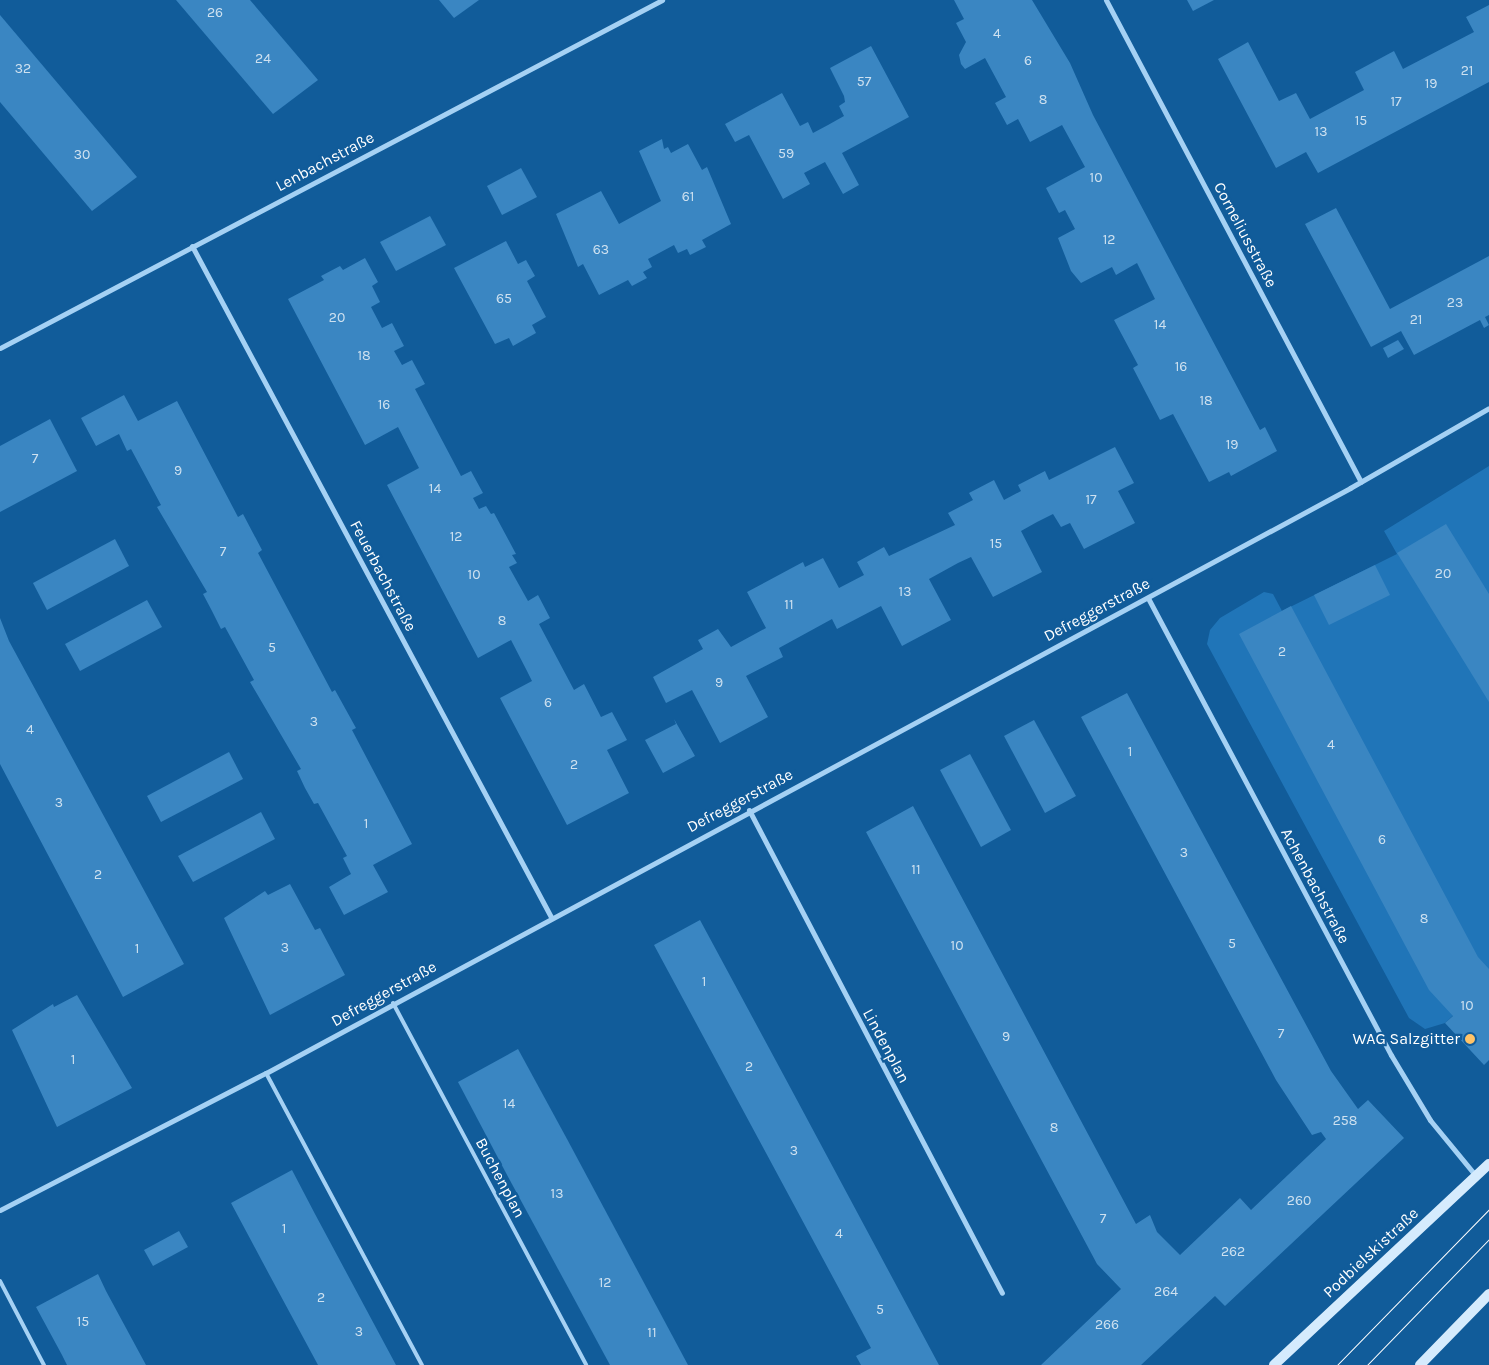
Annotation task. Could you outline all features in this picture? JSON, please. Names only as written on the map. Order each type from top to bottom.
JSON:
[{"type":"main road","name":"Podbielskistraße","points":[[1274,1365],[1489,1164]]},
{"type":"main road","points":[[1420,1365],[1489,1294]]},
{"type":"street","name":"Lenbachstraße","points":[[0,348],[662,0]]},
{"type":"street","name":"Corneliusstraße","points":[[1106,0],[1361,482]]},
{"type":"street","name":"Feuerbachstraße","points":[[192,246],[551,917]]},
{"type":"street","name":"Defreggerstraße","points":[[0,1210],[266,1073],[748,810],[1148,598],[1361,482],[1489,408]]},
{"type":"street","name":"Achenbachstraße","points":[[1148,598],[1391,1055],[1430,1120],[1476,1176]]},
{"type":"street","name":"Lindenplan","points":[[748,810],[1002,1293]]},
{"type":"lane","name":"Buchenplan","points":[[393,1003],[586,1365]]},
{"type":"lane","points":[[266,1073],[422,1365]]},
{"type":"lane","points":[[0,1282],[44,1365]]},
{"type":"shaded area","points":[[1489,466],[1489,982],[1445,1023],[1425,1029],[1409,1018],[1207,644],[1210,630],[1220,618],[1264,592],[1273,594],[1282,611],[1397,554],[1384,531]]},
{"type":"building","points":[[176,0],[250,0],[318,80],[273,114]]},
{"type":"building","points":[[439,0],[479,0],[454,18]]},
{"type":"building","points":[[954,0],[1032,0],[1070,63],[1093,115],[1260,430],[1265,427],[1277,451],[1231,476],[1229,472],[1209,482],[1173,414],[1160,420],[1133,368],[1138,365],[1114,320],[1155,299],[1137,263],[1116,275],[1112,267],[1081,283],[1071,271],[1058,238],[1075,229],[1065,210],[1059,213],[1046,188],[1085,167],[1062,125],[1030,142],[1018,119],[1007,125],[995,103],[1006,97],[985,58],[965,69],[961,64],[959,55],[966,42],[956,23],[964,19]]},
{"type":"building","points":[[1187,0],[1214,0],[1193,11]]},
{"type":"building","points":[[1489,5],[1489,82],[1318,173],[1306,152],[1276,168],[1218,59],[1248,42],[1279,101],[1296,93],[1310,119],[1364,90],[1355,72],[1394,51],[1403,69],[1474,32],[1466,17]]},
{"type":"building","points":[[0,15],[137,177],[92,211],[0,102]]},
{"type":"building","points":[[871,46],[909,117],[842,153],[859,185],[843,194],[825,162],[804,173],[810,184],[783,199],[749,135],[735,142],[725,124],[782,93],[800,126],[808,122],[813,133],[828,125],[844,116],[839,106],[845,102],[844,96],[830,68]]},
{"type":"building","points":[[662,139],[664,149],[668,147],[671,153],[688,144],[702,170],[707,167],[731,224],[702,240],[706,247],[690,255],[687,249],[678,253],[674,245],[648,259],[652,267],[643,272],[647,278],[632,286],[628,280],[599,295],[583,264],[578,267],[556,214],[601,191],[619,224],[661,201],[639,151]]},
{"type":"building","points":[[521,168],[537,197],[502,215],[487,186]]},
{"type":"building","points":[[1336,208],[1390,309],[1489,256],[1489,315],[1485,317],[1489,325],[1484,328],[1480,320],[1414,355],[1401,331],[1371,347],[1305,224]]},
{"type":"building","points":[[430,216],[446,245],[396,271],[380,242]]},
{"type":"building","points":[[506,241],[518,264],[526,260],[535,276],[527,281],[546,317],[532,325],[536,333],[513,346],[509,338],[495,344],[454,268]]},
{"type":"building","points":[[365,258],[378,282],[372,286],[380,302],[371,307],[382,328],[392,323],[404,346],[394,351],[402,365],[412,360],[425,384],[415,389],[461,476],[471,471],[483,493],[473,498],[479,509],[486,506],[491,514],[494,513],[516,554],[512,555],[517,563],[509,567],[528,601],[538,595],[550,618],[539,624],[574,690],[584,684],[601,717],[612,712],[627,740],[607,750],[629,793],[567,825],[500,698],[532,681],[511,640],[478,658],[387,485],[419,468],[398,427],[365,445],[288,299],[324,280],[321,276],[340,266],[343,270]]},
{"type":"building","points":[[1398,340],[1404,349],[1388,358],[1383,348]]},
{"type":"building","points":[[124,395],[138,421],[177,401],[238,517],[243,514],[262,550],[258,553],[332,692],[335,690],[356,728],[352,730],[412,844],[373,865],[388,892],[344,915],[329,887],[351,874],[343,858],[347,856],[318,803],[314,804],[305,788],[297,771],[301,769],[250,682],[254,680],[225,627],[221,629],[203,594],[207,592],[157,507],[161,505],[131,449],[127,451],[119,434],[96,446],[81,418]]},
{"type":"building","points":[[50,419],[77,471],[0,512],[0,446]]},
{"type":"building","points":[[1115,447],[1134,483],[1118,491],[1135,523],[1084,549],[1070,523],[1061,527],[1053,514],[1037,522],[1021,531],[1042,572],[993,597],[971,557],[958,563],[929,579],[951,620],[902,646],[881,606],[837,629],[832,619],[779,648],[783,657],[746,676],[768,717],[720,743],[692,690],[666,703],[653,677],[703,649],[698,640],[718,629],[731,647],[766,628],[747,592],[803,562],[805,567],[823,558],[839,588],[864,575],[857,562],[884,547],[889,556],[955,525],[948,513],[973,500],[969,493],[994,480],[1004,500],[1021,491],[1018,485],[1045,471],[1049,480]]},
{"type":"building","points":[[1446,524],[1489,594],[1489,702],[1397,553]]},
{"type":"building","points":[[115,539],[129,566],[47,610],[33,583]]},
{"type":"building","points":[[1375,565],[1390,595],[1329,625],[1314,595]]},
{"type":"building","points":[[147,600],[162,627],[80,671],[65,644]]},
{"type":"building","points":[[1291,606],[1478,957],[1489,969],[1489,1060],[1484,1065],[1445,1023],[1453,1016],[1429,990],[1239,634]]},
{"type":"building","points":[[0,618],[9,641],[184,964],[123,997],[0,764]]},
{"type":"building","points":[[1127,693],[1331,1071],[1358,1109],[1368,1100],[1404,1138],[1225,1306],[1215,1296],[1141,1365],[1041,1365],[1121,1289],[1097,1264],[866,832],[913,806],[1136,1224],[1150,1215],[1157,1232],[1180,1255],[1240,1198],[1251,1210],[1326,1139],[1321,1132],[1312,1135],[1276,1080],[1081,717]]},
{"type":"building","points":[[674,719],[695,756],[663,773],[645,740],[676,724]]},
{"type":"building","points":[[1034,720],[1076,796],[1045,813],[1004,736]]},
{"type":"building","points":[[229,752],[243,779],[161,822],[147,796]]},
{"type":"building","points":[[970,754],[1011,830],[981,847],[940,770]]},
{"type":"building","points":[[261,812],[275,839],[193,882],[178,856]]},
{"type":"building","points":[[290,884],[315,930],[320,928],[345,975],[270,1015],[224,918],[265,891],[268,895]]},
{"type":"building","points":[[700,920],[939,1365],[861,1365],[856,1356],[871,1348],[654,945]]},
{"type":"building","points":[[77,995],[132,1088],[57,1127],[12,1030],[53,1004],[54,1007]]},
{"type":"building","points":[[518,1049],[688,1365],[610,1365],[506,1173],[458,1082]]},
{"type":"building","points":[[292,1170],[396,1365],[318,1365],[231,1203]]},
{"type":"building","points":[[179,1231],[188,1247],[153,1266],[144,1250]]},
{"type":"building","points":[[98,1274],[146,1365],[67,1365],[36,1307]]},
{"type":"tram line","points":[[1337,1365],[1489,1209]]},
{"type":"tram line","points":[[1367,1365],[1489,1239]]},
{"type":"place","name":"WAG Salzgitter","points":[[1470,1039]]}]
